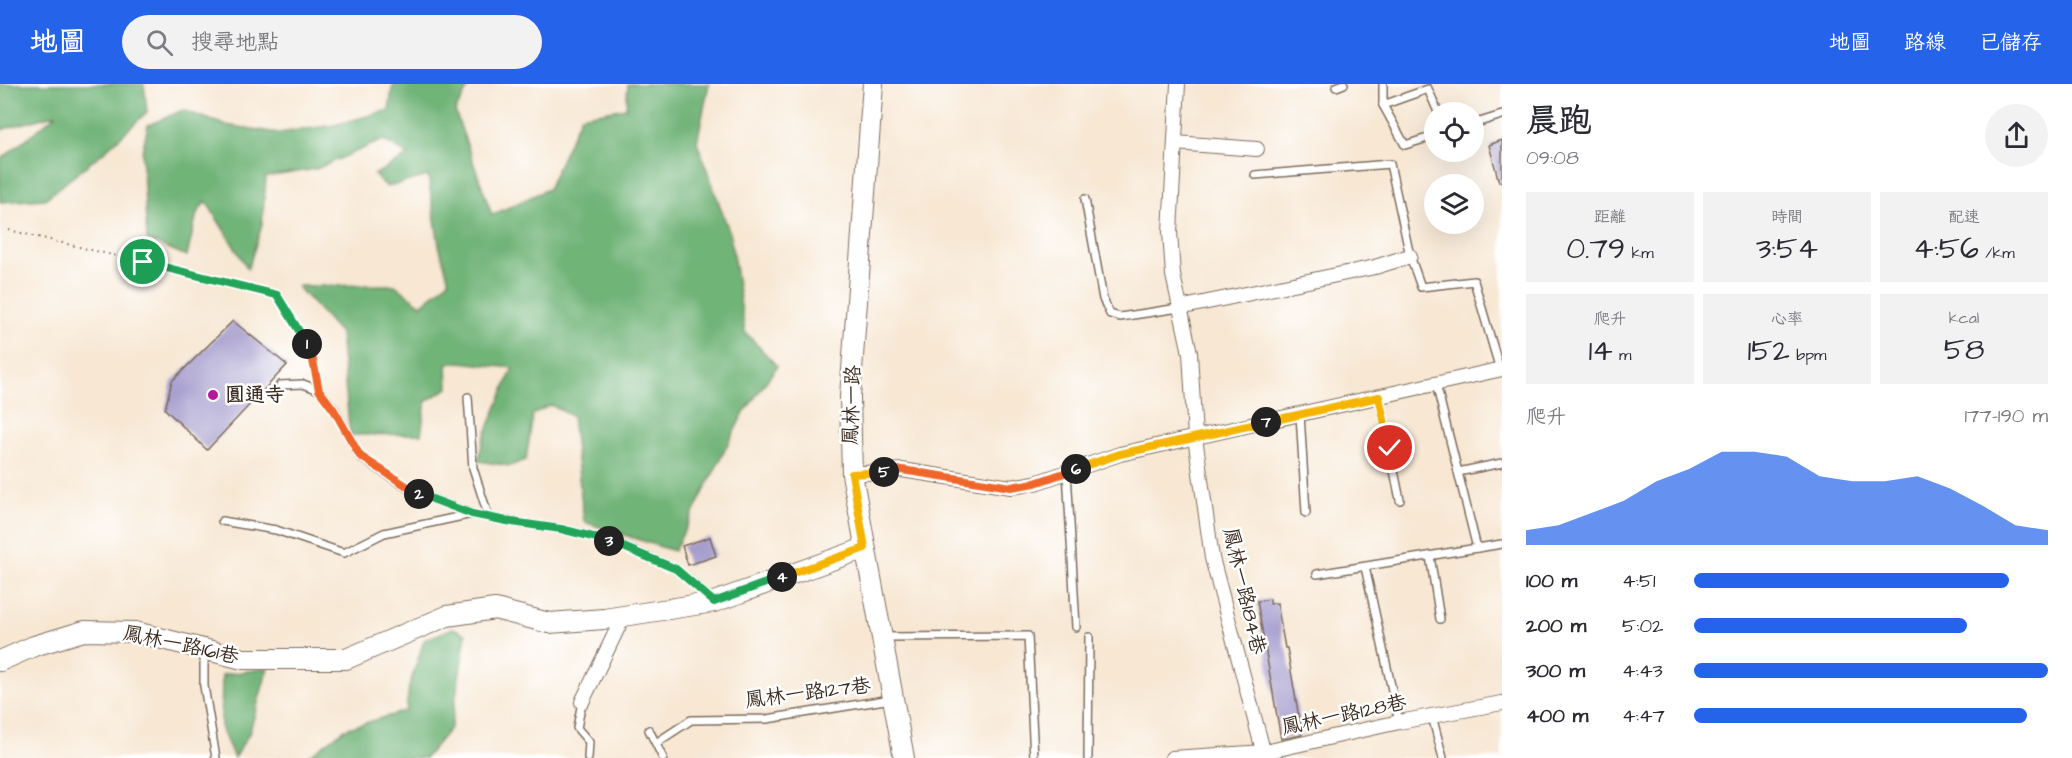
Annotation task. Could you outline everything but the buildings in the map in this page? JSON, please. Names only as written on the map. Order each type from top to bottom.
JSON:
[{"type":"street","name":"鳳林一路","points":[[873,84],[850,397],[852,474],[904,758]]},
{"type":"street","name":"鳳林一路184巷","points":[[1178,84],[1170,232],[1173,275],[1190,353],[1196,437],[1212,558],[1265,755]]},
{"type":"street","points":[[1175,143],[1257,149]]},
{"type":"street","points":[[1179,308],[1375,267],[1410,256]]},
{"type":"street","points":[[852,474],[902,470],[1011,487],[1035,483],[1120,454],[1501,369]]},
{"type":"street","name":"鳳林一路161巷","points":[[0,661],[34,646],[84,631],[135,632],[243,659],[346,659],[447,616],[495,609],[549,623],[714,602],[865,548]]},
{"type":"street","points":[[582,702],[624,615]]},
{"type":"street","name":"鳳林一路128巷","points":[[1172,758],[1265,755],[1399,722],[1502,703]]},
{"type":"lane","points":[[1336,87],[1344,84]]},
{"type":"lane","points":[[1374,84],[1383,86],[1383,105],[1405,145],[1424,139]]},
{"type":"lane","points":[[1383,105],[1428,89],[1434,102]]},
{"type":"lane","points":[[1484,121],[1502,115]]},
{"type":"lane","points":[[1256,175],[1390,164],[1410,256],[1421,287],[1474,281],[1501,369]]},
{"type":"lane","points":[[1085,199],[1103,299],[1110,314],[1120,317],[1179,308]]},
{"type":"lane","points":[[280,386],[303,384],[319,390],[334,410],[360,456],[414,492],[472,514],[561,529],[614,542],[676,569],[714,602]]},
{"type":"lane","points":[[1436,384],[1477,548]]},
{"type":"lane","points":[[468,397],[473,468],[489,518]]},
{"type":"lane","points":[[1379,397],[1400,500]]},
{"type":"lane","points":[[1300,414],[1306,513]]},
{"type":"lane","points":[[1458,472],[1502,463]]},
{"type":"lane","points":[[1067,472],[1076,627]]},
{"type":"lane","points":[[222,521],[276,530],[344,553],[384,533],[472,514]]},
{"type":"lane","points":[[1317,574],[1502,544]]},
{"type":"lane","points":[[1430,556],[1440,619]]},
{"type":"lane","points":[[1365,567],[1399,722]]},
{"type":"lane","points":[[883,637],[1028,636],[1034,758]]},
{"type":"lane","points":[[1088,758],[1089,637]]},
{"type":"lane","points":[[204,650],[204,686],[216,758]]},
{"type":"lane","name":"鳳林一路127巷","points":[[656,743],[691,720],[767,719],[893,699]]},
{"type":"lane","points":[[582,702],[577,728],[589,742],[588,758]]},
{"type":"lane","name":"鳳林一路128巷","points":[[1432,716],[1443,758]]},
{"type":"lane","points":[[649,730],[663,758]]},
{"type":"path","points":[[9,230],[277,295],[311,351],[319,390]]},
{"type":"green space","points":[[0,84],[144,84],[147,112],[105,151],[45,199],[0,202],[0,160],[57,114],[0,130]]},
{"type":"green space","points":[[393,84],[470,84],[455,111],[492,215],[548,189],[581,116],[626,108],[628,84],[709,84],[697,142],[730,234],[745,332],[777,366],[742,416],[674,551],[584,522],[572,416],[551,405],[533,414],[526,460],[510,466],[478,461],[483,440],[513,368],[460,362],[447,364],[448,388],[426,401],[421,434],[350,435],[340,333],[297,286],[395,285],[421,305],[449,281],[439,245],[428,176],[387,187],[374,175],[409,155],[383,140],[316,169],[266,177],[262,225],[248,269],[206,201],[197,213],[187,256],[147,240],[142,152],[148,125],[183,110],[225,125],[279,133],[335,125],[389,110]]},
{"type":"green space","points":[[453,628],[466,634],[451,727],[425,758],[306,758],[345,729],[406,711],[409,687],[424,640]]},
{"type":"green space","points":[[268,668],[249,734],[234,758],[221,728],[222,675]]},
{"type":"place","name":"圓通寺","points":[[213,395]]},
{"type":"route","points":[[143,262],[277,295],[311,351],[319,390],[334,410],[360,456],[414,492],[472,514],[561,529],[614,542],[676,569],[714,602],[865,548],[852,474],[902,470],[1011,487],[1035,483],[1120,454],[1379,397],[1390,448]]}]
